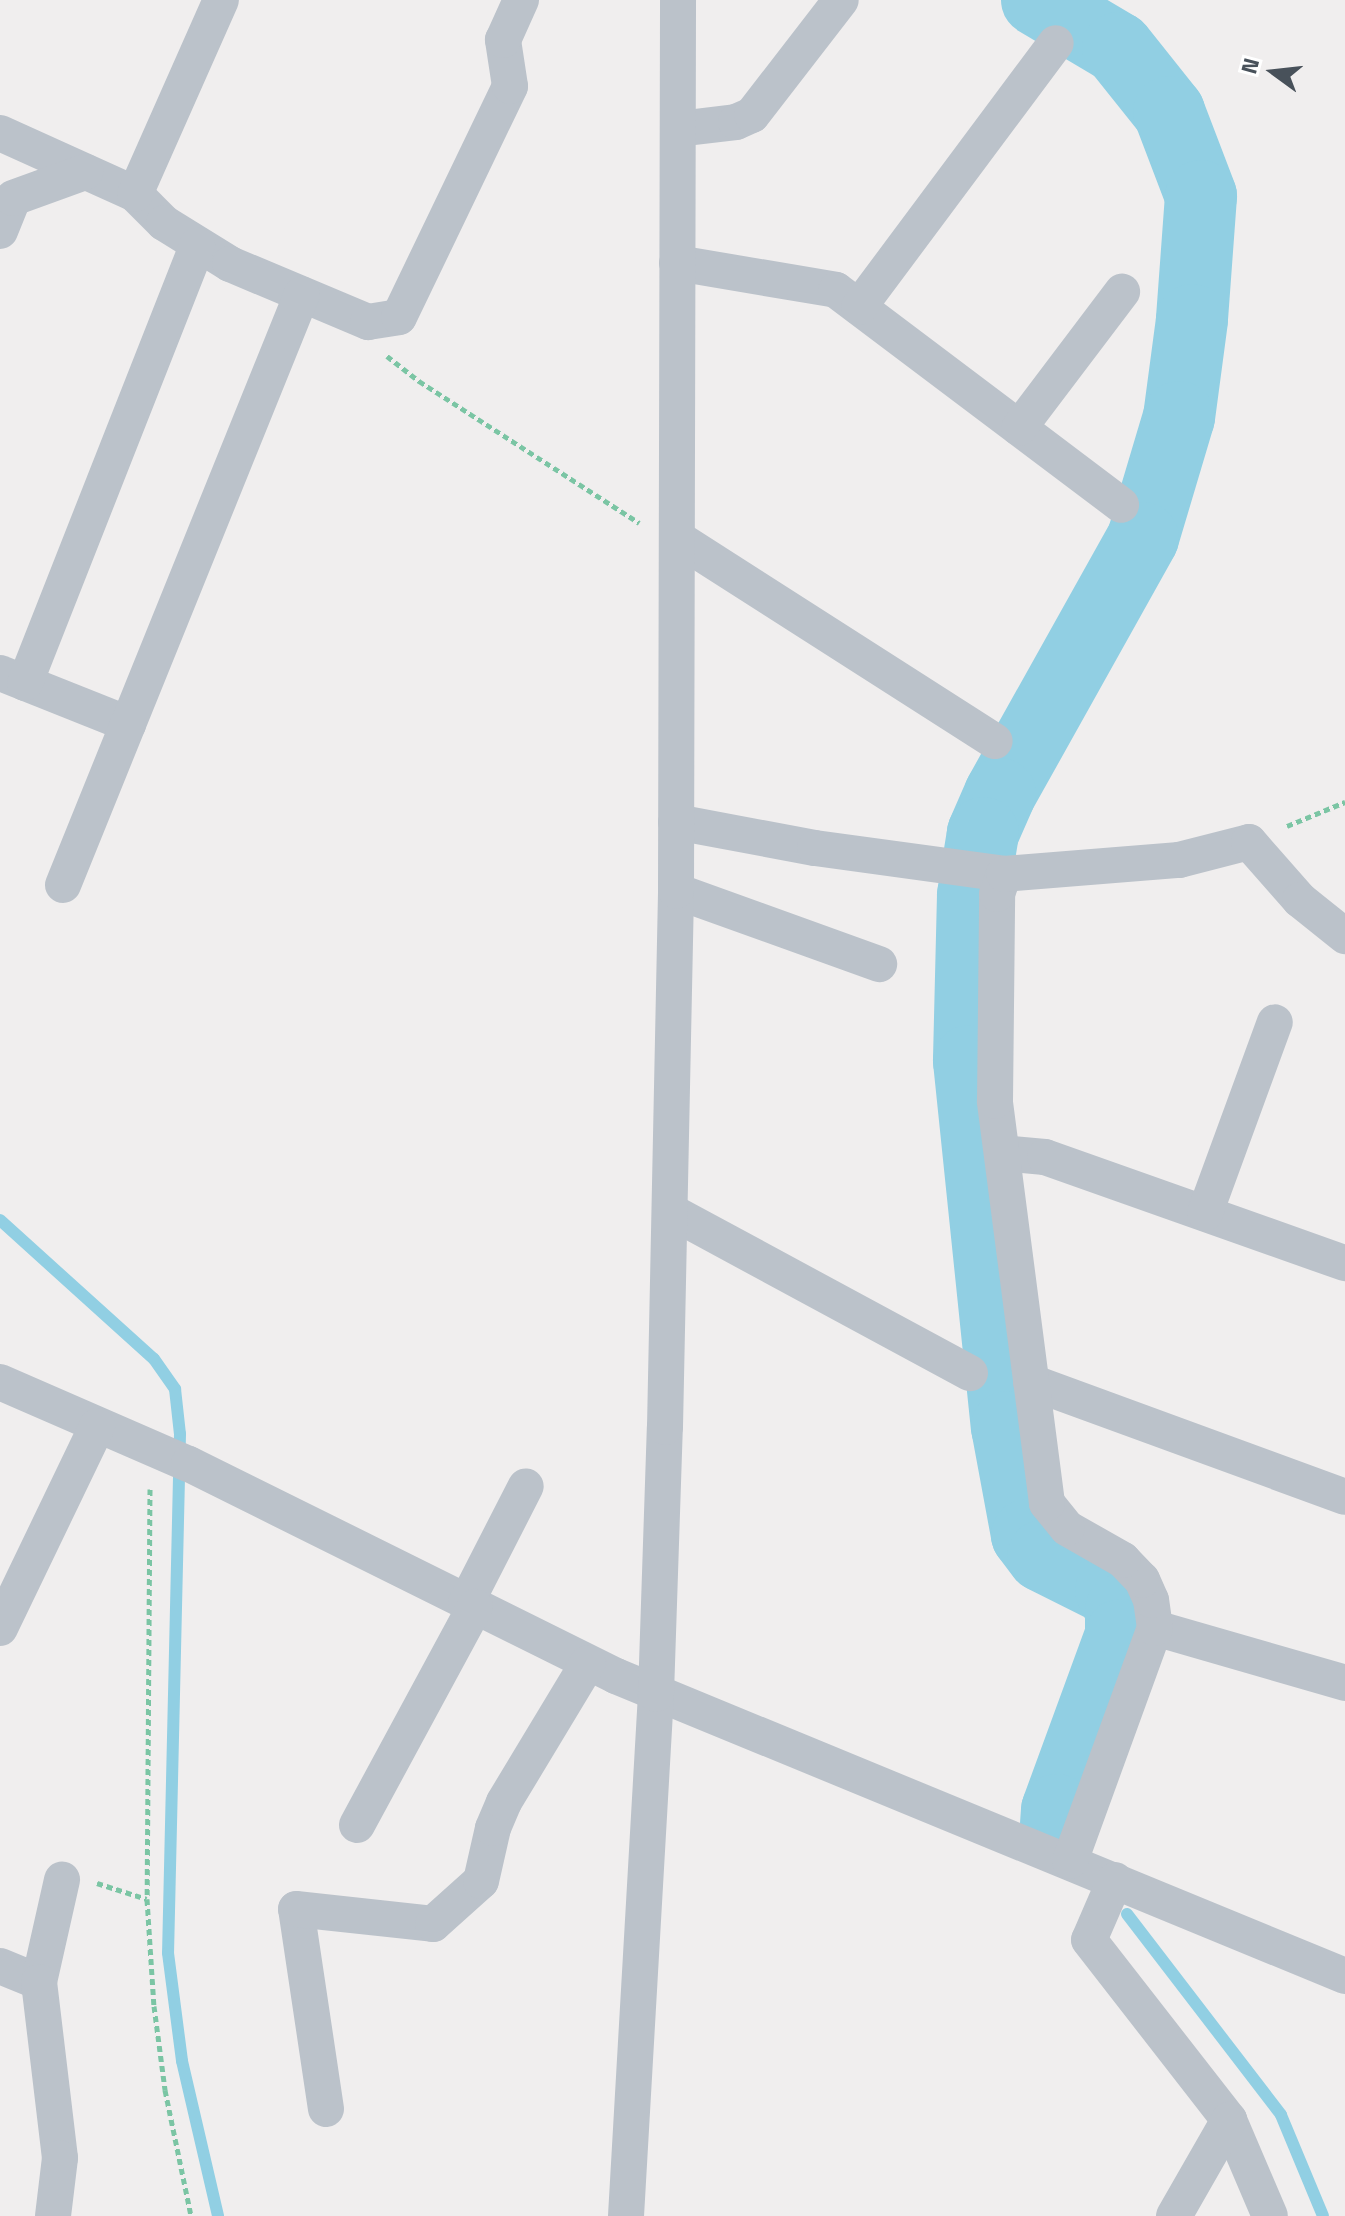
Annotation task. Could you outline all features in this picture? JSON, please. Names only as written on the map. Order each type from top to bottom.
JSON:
[{"type":"street","points":[[135,194],[221,0]]},
{"type":"street","points":[[0,133],[135,194],[164,223],[197,246],[368,322],[399,317],[510,86],[503,40],[521,0]]},
{"type":"street","points":[[626,2216],[656,1694],[670,1211],[676,891],[678,0]]},
{"type":"street","points":[[678,129],[736,122],[752,115],[841,0]]},
{"type":"street","points":[[859,307],[1056,43]]},
{"type":"street","points":[[0,231],[13,198],[85,172]]},
{"type":"street","points":[[128,724],[12,678],[197,246]]},
{"type":"street","points":[[677,263],[836,290],[1121,505]]},
{"type":"street","points":[[1019,428],[1122,292]]},
{"type":"street","points":[[63,885],[302,294]]},
{"type":"street","points":[[677,542],[995,741]]},
{"type":"street","points":[[676,822],[982,871],[1179,860],[1249,842],[1300,900],[1345,936]]},
{"type":"street","points":[[982,871],[997,894],[995,1101],[1047,1503],[1067,1528],[1123,1560],[1142,1580],[1151,1600],[1155,1628],[1070,1861]]},
{"type":"street","points":[[676,891],[879,964]]},
{"type":"street","points":[[1205,1213],[1275,1022]]},
{"type":"street","points":[[1002,1153],[1045,1157],[1345,1263]]},
{"type":"street","points":[[670,1211],[970,1373]]},
{"type":"street","points":[[0,1382],[167,1454],[656,1694],[1345,1976]]},
{"type":"street","points":[[1031,1382],[1345,1497]]},
{"type":"street","points":[[0,1628],[97,1426]]},
{"type":"street","points":[[357,1825],[470,1605],[526,1486]]},
{"type":"street","points":[[1155,1628],[1345,1683]]},
{"type":"street","points":[[326,2109],[296,1909],[433,1924],[481,1881],[493,1828],[504,1802],[588,1663]]},
{"type":"street","points":[[53,2216],[60,2158],[39,1982],[62,1880]]},
{"type":"street","points":[[1115,1880],[1089,1940],[1229,2120],[1270,2216]]},
{"type":"street","points":[[0,1966],[39,1982]]},
{"type":"street","points":[[1174,2216],[1229,2120]]},
{"type":"path","points":[[368,322],[382,352],[419,381],[677,542]]},
{"type":"path","points":[[1249,842],[1345,802]]},
{"type":"path","points":[[167,1454],[147,1899],[154,2006],[165,2090],[191,2216]]},
{"type":"path","points":[[62,1880],[73,1875],[147,1899]]},
{"type":"waterway","points":[[1037,0],[1118,48],[1169,112],[1201,196],[1192,320],[1179,417],[1143,538],[1000,794],[983,833],[973,895],[969,1061],[1007,1427],[1027,1535],[1043,1556],[1111,1590],[1121,1610],[1121,1635],[1057,1810],[1056,1824]]},
{"type":"waterway","points":[[0,1220],[154,1359],[175,1389],[180,1434],[168,1953],[182,2061],[218,2216]]},
{"type":"waterway","points":[[1127,1914],[1281,2115],[1323,2216]]}]
